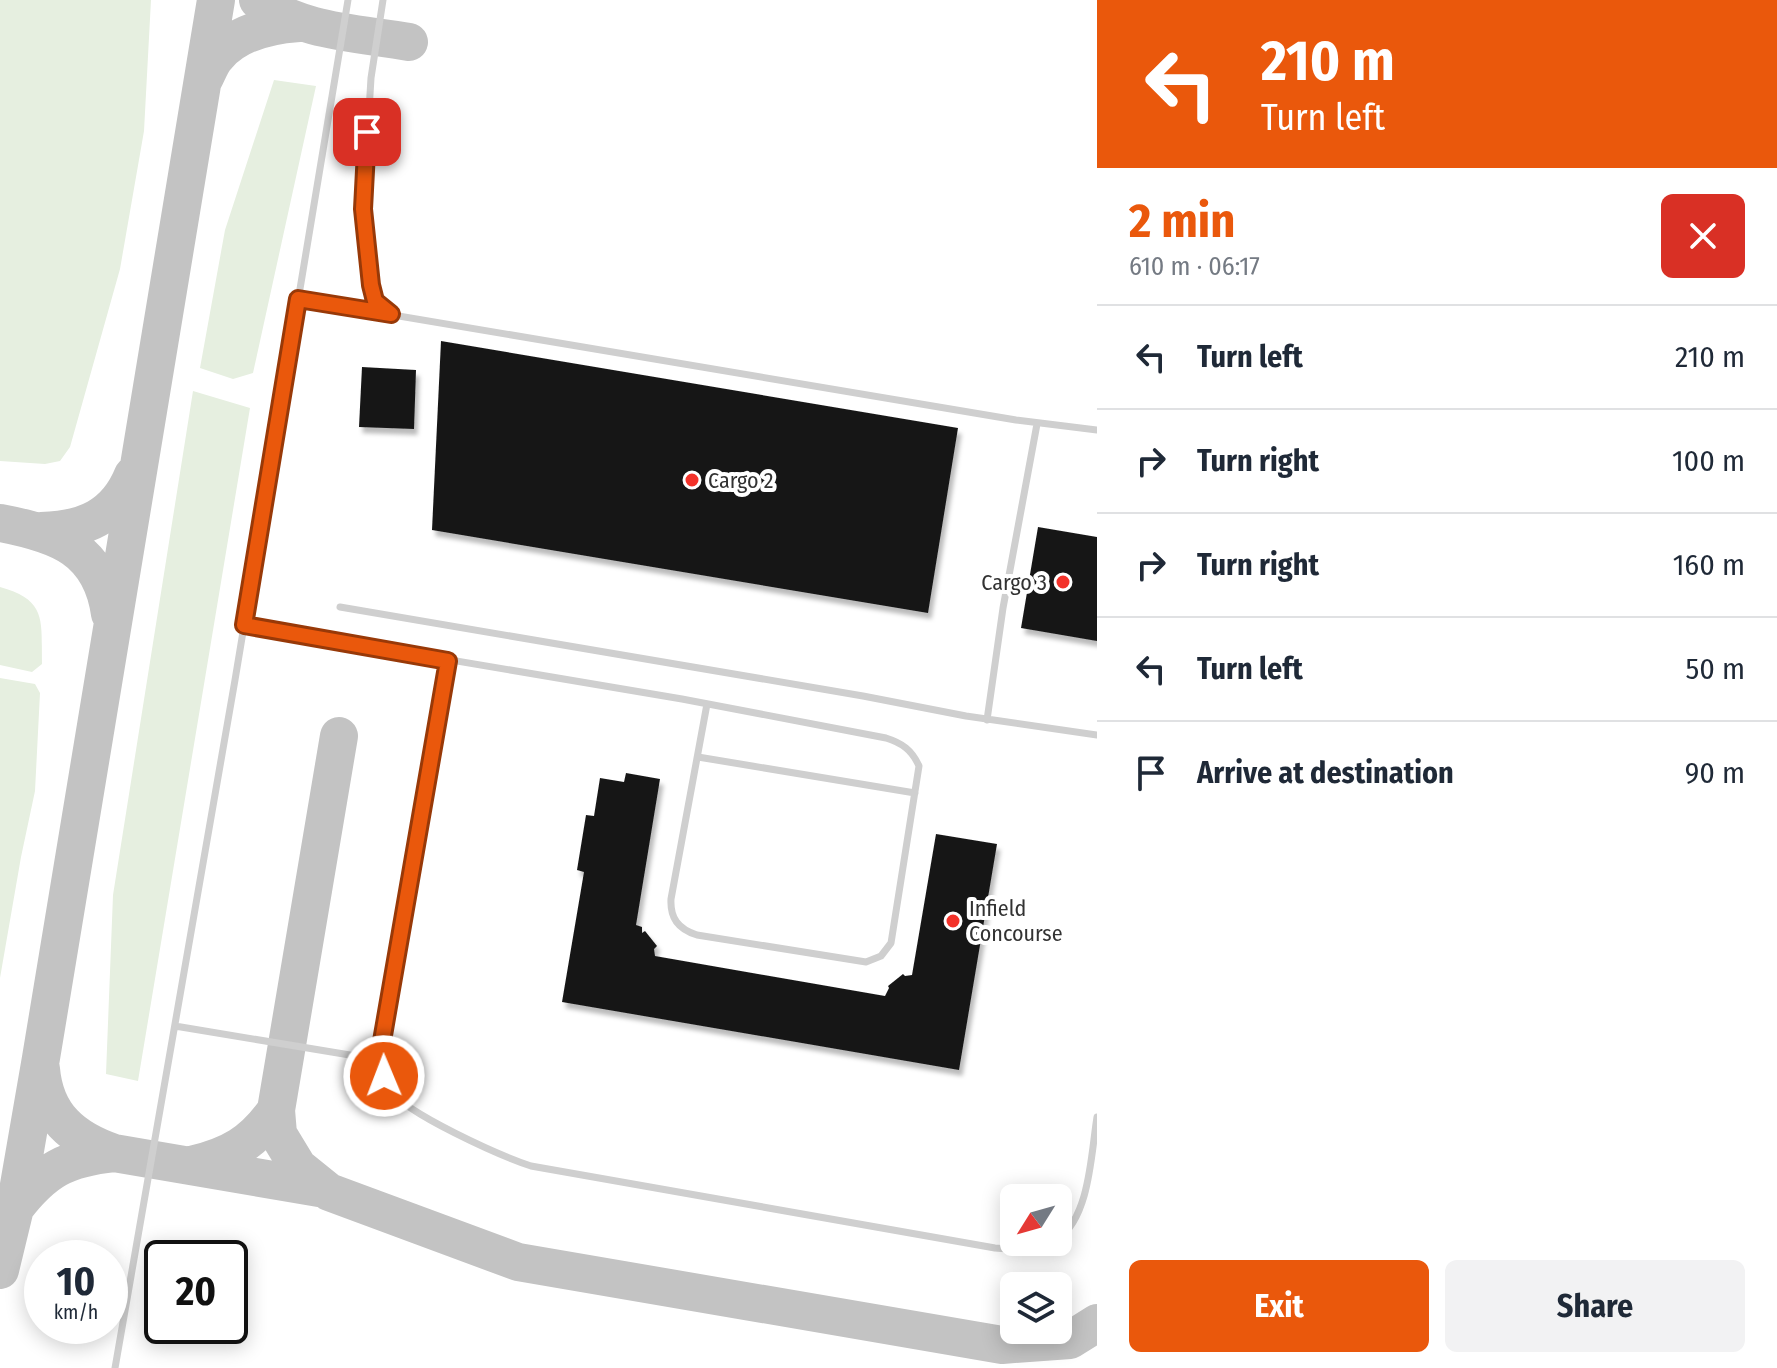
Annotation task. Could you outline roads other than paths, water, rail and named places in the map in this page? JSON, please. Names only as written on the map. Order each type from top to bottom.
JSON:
[{"type":"lane","points":[[116,1368],[348,0]]},
{"type":"lane","points":[[383,0],[371,78],[363,209],[375,301],[391,314]]},
{"type":"lane","points":[[298,299],[1037,424],[1097,430]]},
{"type":"lane","points":[[987,720],[1003,608],[1037,424]]},
{"type":"lane","points":[[340,607],[987,720],[1097,735]]},
{"type":"lane","points":[[244,625],[707,704],[897,741],[914,756],[919,766],[891,943],[881,956],[866,962],[697,935],[679,926],[671,909],[707,704]]},
{"type":"lane","points":[[448,661],[380,1060],[389,1088],[397,1099],[472,1142],[531,1166],[1000,1248]]},
{"type":"lane","points":[[698,757],[915,793]]},
{"type":"lane","points":[[175,1026],[380,1060]]},
{"type":"lane","points":[[1072,1226],[1082,1202],[1097,1117]]},
{"type":"place","name":"Cargo 2","points":[[692,480]]},
{"type":"place","name":"Cargo 3","points":[[1063,582]]},
{"type":"place","name":"Infield Concourse","points":[[953,921]]}]
